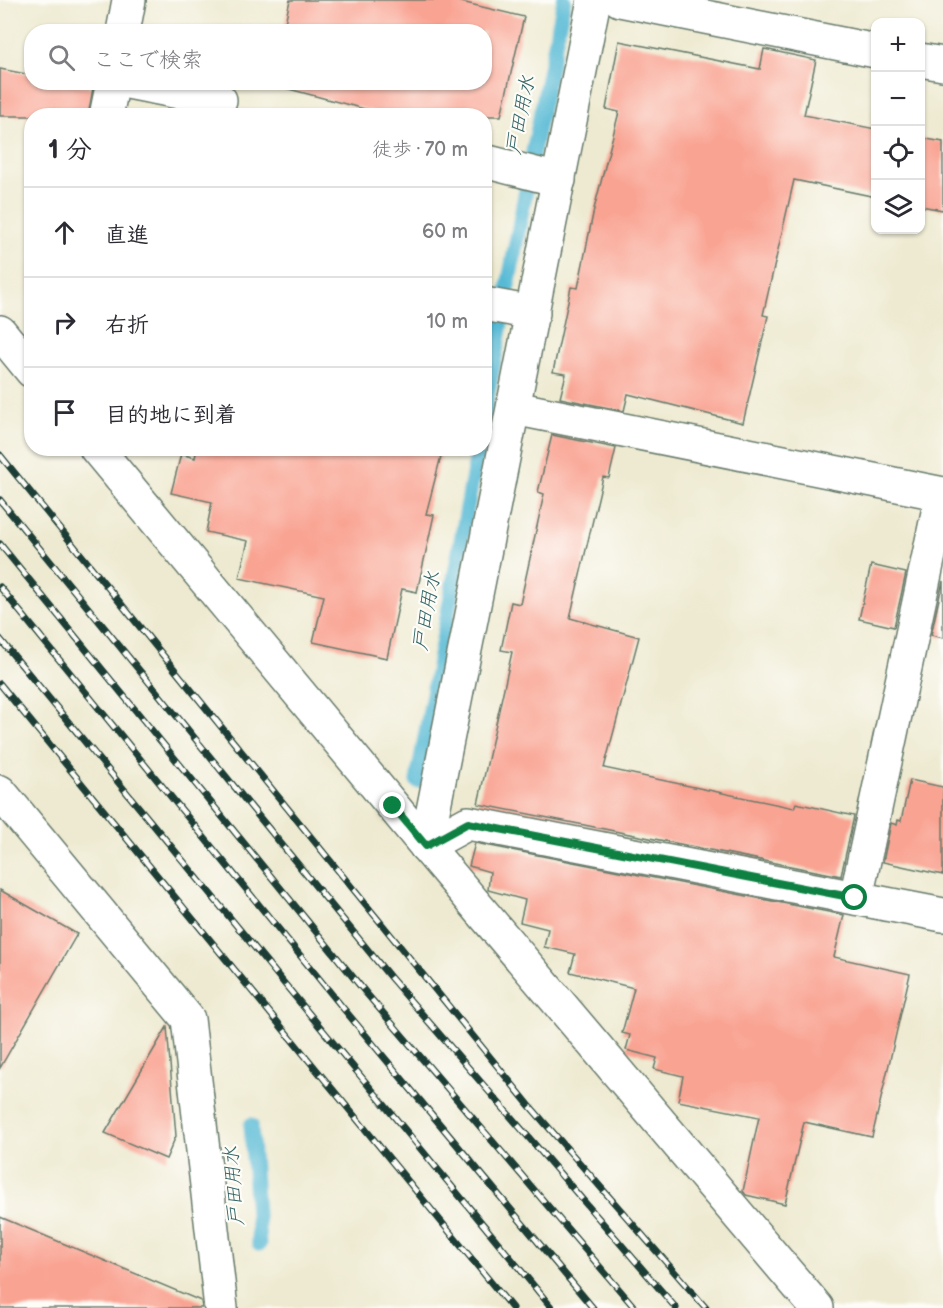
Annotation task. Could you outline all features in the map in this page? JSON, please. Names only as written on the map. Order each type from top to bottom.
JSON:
[{"type":"street","points":[[124,24],[129,0]]},
{"type":"street","points":[[426,846],[594,0]]},
{"type":"street","points":[[620,0],[871,50]]},
{"type":"street","points":[[925,61],[943,64]]},
{"type":"street","points":[[108,108],[111,90]]},
{"type":"street","points":[[169,90],[220,100]]},
{"type":"street","points":[[492,163],[559,180]]},
{"type":"street","points":[[492,305],[533,313]]},
{"type":"street","points":[[0,332],[24,361]]},
{"type":"street","points":[[514,408],[943,494],[855,898]]},
{"type":"street","points":[[103,456],[426,846],[818,1308]]},
{"type":"street","points":[[0,792],[188,1019],[221,1308]]},
{"type":"street","points":[[426,846],[468,823],[943,915]]},
{"type":"building","points":[[290,0],[453,0],[524,17],[501,116],[492,116],[492,108],[361,108],[293,90],[492,90],[492,24],[285,24]]},
{"type":"building","points":[[619,41],[760,69],[764,49],[816,60],[804,115],[871,128],[871,196],[794,180],[763,315],[768,316],[743,423],[628,394],[624,411],[560,398],[566,374],[553,372],[571,287],[578,288],[594,209],[619,112],[606,109]]},
{"type":"building","points":[[0,69],[24,74],[24,90],[93,90],[89,108],[24,108],[24,116],[0,116]]},
{"type":"building","points":[[925,139],[943,142],[943,210],[925,207]]},
{"type":"building","points":[[552,435],[616,448],[609,478],[603,477],[570,618],[639,637],[604,768],[794,808],[796,803],[854,816],[841,876],[478,804],[512,652],[501,650],[511,602],[520,604],[544,494],[538,492]]},
{"type":"building","points":[[180,456],[195,458],[195,456],[441,456],[426,514],[434,515],[417,592],[402,589],[387,658],[313,642],[324,596],[239,578],[248,541],[206,532],[212,502],[171,493]]},
{"type":"building","points":[[871,565],[906,573],[894,627],[859,619]]},
{"type":"building","points":[[943,581],[943,638],[931,635]]},
{"type":"building","points":[[910,780],[943,787],[943,875],[883,862],[891,823],[897,825],[898,820],[901,821]]},
{"type":"building","points":[[475,843],[844,915],[834,957],[910,974],[872,1137],[804,1122],[785,1204],[746,1195],[743,1191],[759,1117],[678,1101],[683,1076],[654,1069],[657,1058],[626,1050],[630,1035],[622,1033],[634,988],[570,972],[575,954],[544,947],[548,929],[520,922],[525,900],[488,890],[490,872],[469,866]]},
{"type":"building","points":[[0,890],[77,934],[0,1068]]},
{"type":"building","points":[[167,1027],[176,1136],[166,1159],[105,1133]]},
{"type":"building","points":[[0,1217],[201,1301],[202,1308],[0,1308]]},
{"type":"waterway","name":"戸田用水","points":[[492,372],[564,0]]},
{"type":"waterway","name":"戸田用水","points":[[417,781],[477,456]]},
{"type":"waterway","name":"戸田用水","points":[[251,1125],[259,1244]]},
{"type":"railway","points":[[0,455],[529,1105],[706,1308]]},
{"type":"railway","points":[[0,500],[390,977],[676,1308]]},
{"type":"railway","points":[[0,544],[366,993],[635,1308]]},
{"type":"railway","points":[[0,587],[343,1008],[593,1308]]},
{"type":"railway","points":[[0,639],[552,1308]]},
{"type":"railway","points":[[0,684],[512,1308]]},
{"type":"route","points":[[393,806],[426,846],[468,823],[855,898]]}]
